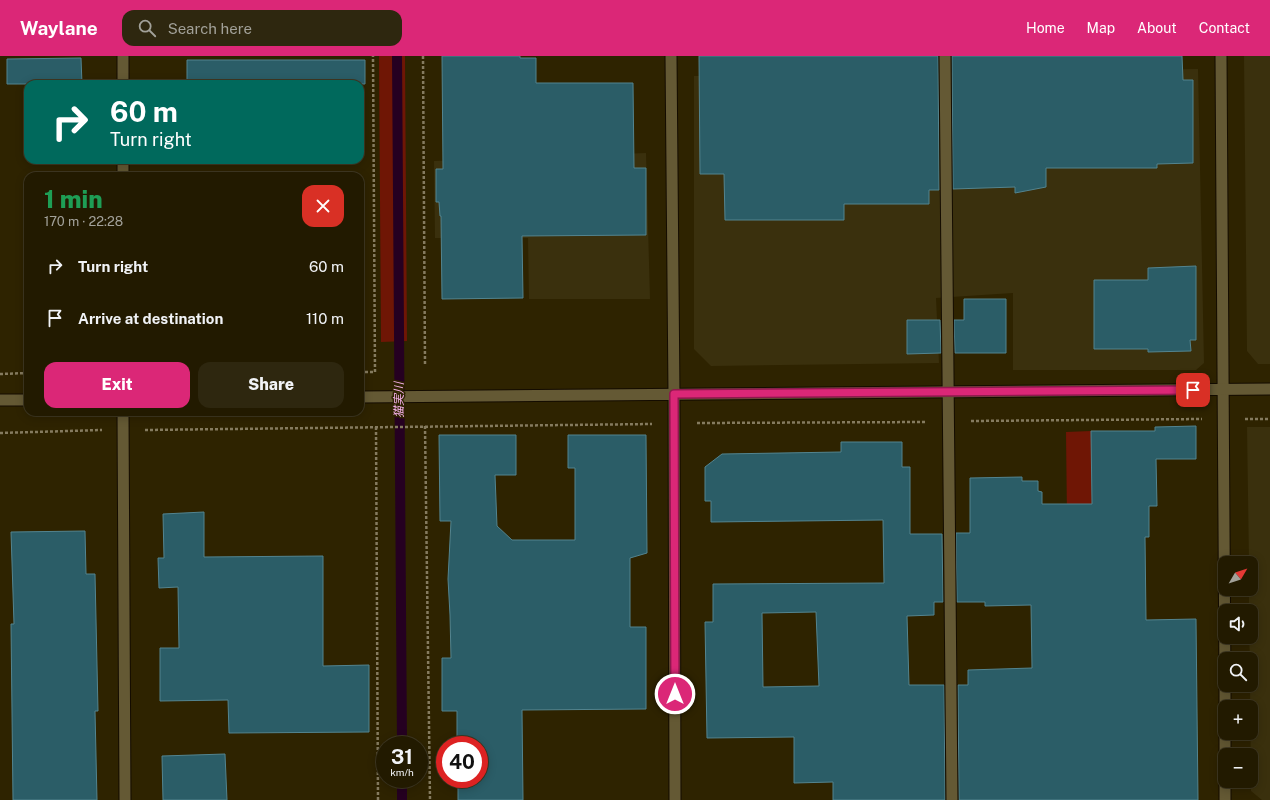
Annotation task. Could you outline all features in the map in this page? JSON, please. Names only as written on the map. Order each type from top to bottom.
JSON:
[{"type":"street","points":[[123,56],[123,80]]},
{"type":"street","points":[[671,56],[675,800]]},
{"type":"street","points":[[945,56],[952,800]]},
{"type":"street","points":[[1221,56],[1225,652]]},
{"type":"street","points":[[364,397],[1270,389]]},
{"type":"street","points":[[0,400],[24,400]]},
{"type":"street","points":[[122,416],[126,800]]},
{"type":"street","points":[[1225,788],[1225,800]]},
{"type":"path","points":[[364,372],[375,372],[373,56]]},
{"type":"path","points":[[423,56],[425,364]]},
{"type":"path","points":[[0,374],[24,373]]},
{"type":"path","points":[[0,433],[376,426],[1270,419]]},
{"type":"path","points":[[376,426],[378,800]]},
{"type":"path","points":[[425,426],[430,800]]},
{"type":"shaded area","points":[[379,56],[405,56],[407,341],[381,342]]},
{"type":"shaded area","points":[[1244,56],[1270,56],[1270,364],[1258,364],[1247,351]]},
{"type":"shaded area","points":[[1198,69],[1204,363],[1196,370],[1013,370],[1013,293],[936,298],[939,363],[711,366],[694,349],[694,76]]},
{"type":"shaded area","points":[[646,153],[650,299],[529,299],[528,238],[435,238],[434,161]]},
{"type":"shaded area","points":[[1247,427],[1270,427],[1270,800],[1262,800],[1251,791],[1251,788],[1258,788],[1258,748],[1251,748],[1251,740],[1258,740],[1258,700],[1250,700],[1250,692],[1258,692],[1258,652],[1250,652],[1249,644],[1258,644],[1258,604],[1249,604],[1249,596],[1258,596],[1258,556],[1249,556]]},
{"type":"shaded area","points":[[1091,431],[1093,605],[1068,605],[1066,432]]},
{"type":"building","points":[[442,56],[520,56],[520,58],[536,58],[536,83],[633,83],[634,168],[646,168],[646,235],[522,236],[523,298],[442,299],[441,216],[439,202],[436,202],[436,169],[443,169]]},
{"type":"building","points":[[699,56],[938,56],[939,190],[929,190],[929,204],[844,204],[844,220],[725,220],[724,174],[700,174]]},
{"type":"building","points":[[952,56],[1182,56],[1183,80],[1193,80],[1193,163],[1157,164],[1157,168],[1046,168],[1046,187],[1015,193],[1015,187],[953,189]]},
{"type":"building","points":[[81,58],[82,80],[24,80],[24,84],[7,84],[7,59]]},
{"type":"building","points":[[187,60],[365,60],[365,84],[364,80],[187,80]]},
{"type":"building","points":[[1196,266],[1196,340],[1190,340],[1191,351],[1148,352],[1148,349],[1094,349],[1094,280],[1148,280],[1148,268]]},
{"type":"building","points":[[964,299],[1006,299],[1006,353],[955,353],[954,320],[964,320]]},
{"type":"building","points":[[907,320],[940,320],[941,353],[907,354]]},
{"type":"building","points":[[1196,426],[1196,459],[1156,459],[1157,506],[1149,506],[1149,537],[1145,537],[1146,620],[1196,619],[1198,800],[959,800],[958,685],[968,685],[968,670],[1032,668],[1031,605],[985,606],[985,602],[957,602],[956,533],[970,533],[970,478],[1022,477],[1022,481],[1038,481],[1038,491],[1042,492],[1042,504],[1092,504],[1091,431],[1155,431],[1155,427]]},
{"type":"building","points":[[439,435],[516,435],[516,475],[495,475],[497,526],[512,540],[575,540],[575,468],[568,468],[568,435],[646,435],[647,553],[630,558],[630,627],[646,627],[646,709],[522,710],[523,800],[458,800],[458,788],[488,788],[488,736],[457,736],[457,711],[442,711],[442,658],[451,658],[448,579],[451,521],[440,521]]},
{"type":"building","points":[[841,442],[902,442],[902,467],[910,467],[910,534],[942,534],[943,602],[934,602],[934,615],[907,616],[909,685],[944,685],[945,800],[833,800],[833,782],[794,783],[794,737],[707,738],[705,622],[713,622],[713,584],[884,583],[883,520],[711,522],[711,501],[705,501],[705,467],[722,454],[841,452]],"holes":[[[816,612],[819,686],[763,687],[762,613]]]},
{"type":"building","points":[[204,512],[204,557],[323,556],[323,666],[369,665],[369,732],[229,733],[228,700],[160,701],[160,648],[179,648],[178,587],[159,588],[158,558],[164,558],[163,514]]},
{"type":"building","points":[[85,531],[86,574],[95,574],[98,711],[95,711],[97,800],[13,800],[11,624],[14,624],[11,532]]},
{"type":"building","points":[[225,754],[227,800],[163,800],[162,756]]},
{"type":"waterway","name":"猫実川","points":[[397,56],[402,736]]},
{"type":"waterway","name":"猫実川","points":[[402,788],[402,800]]},
{"type":"route","points":[[675,694],[674,394],[1193,390]]}]
